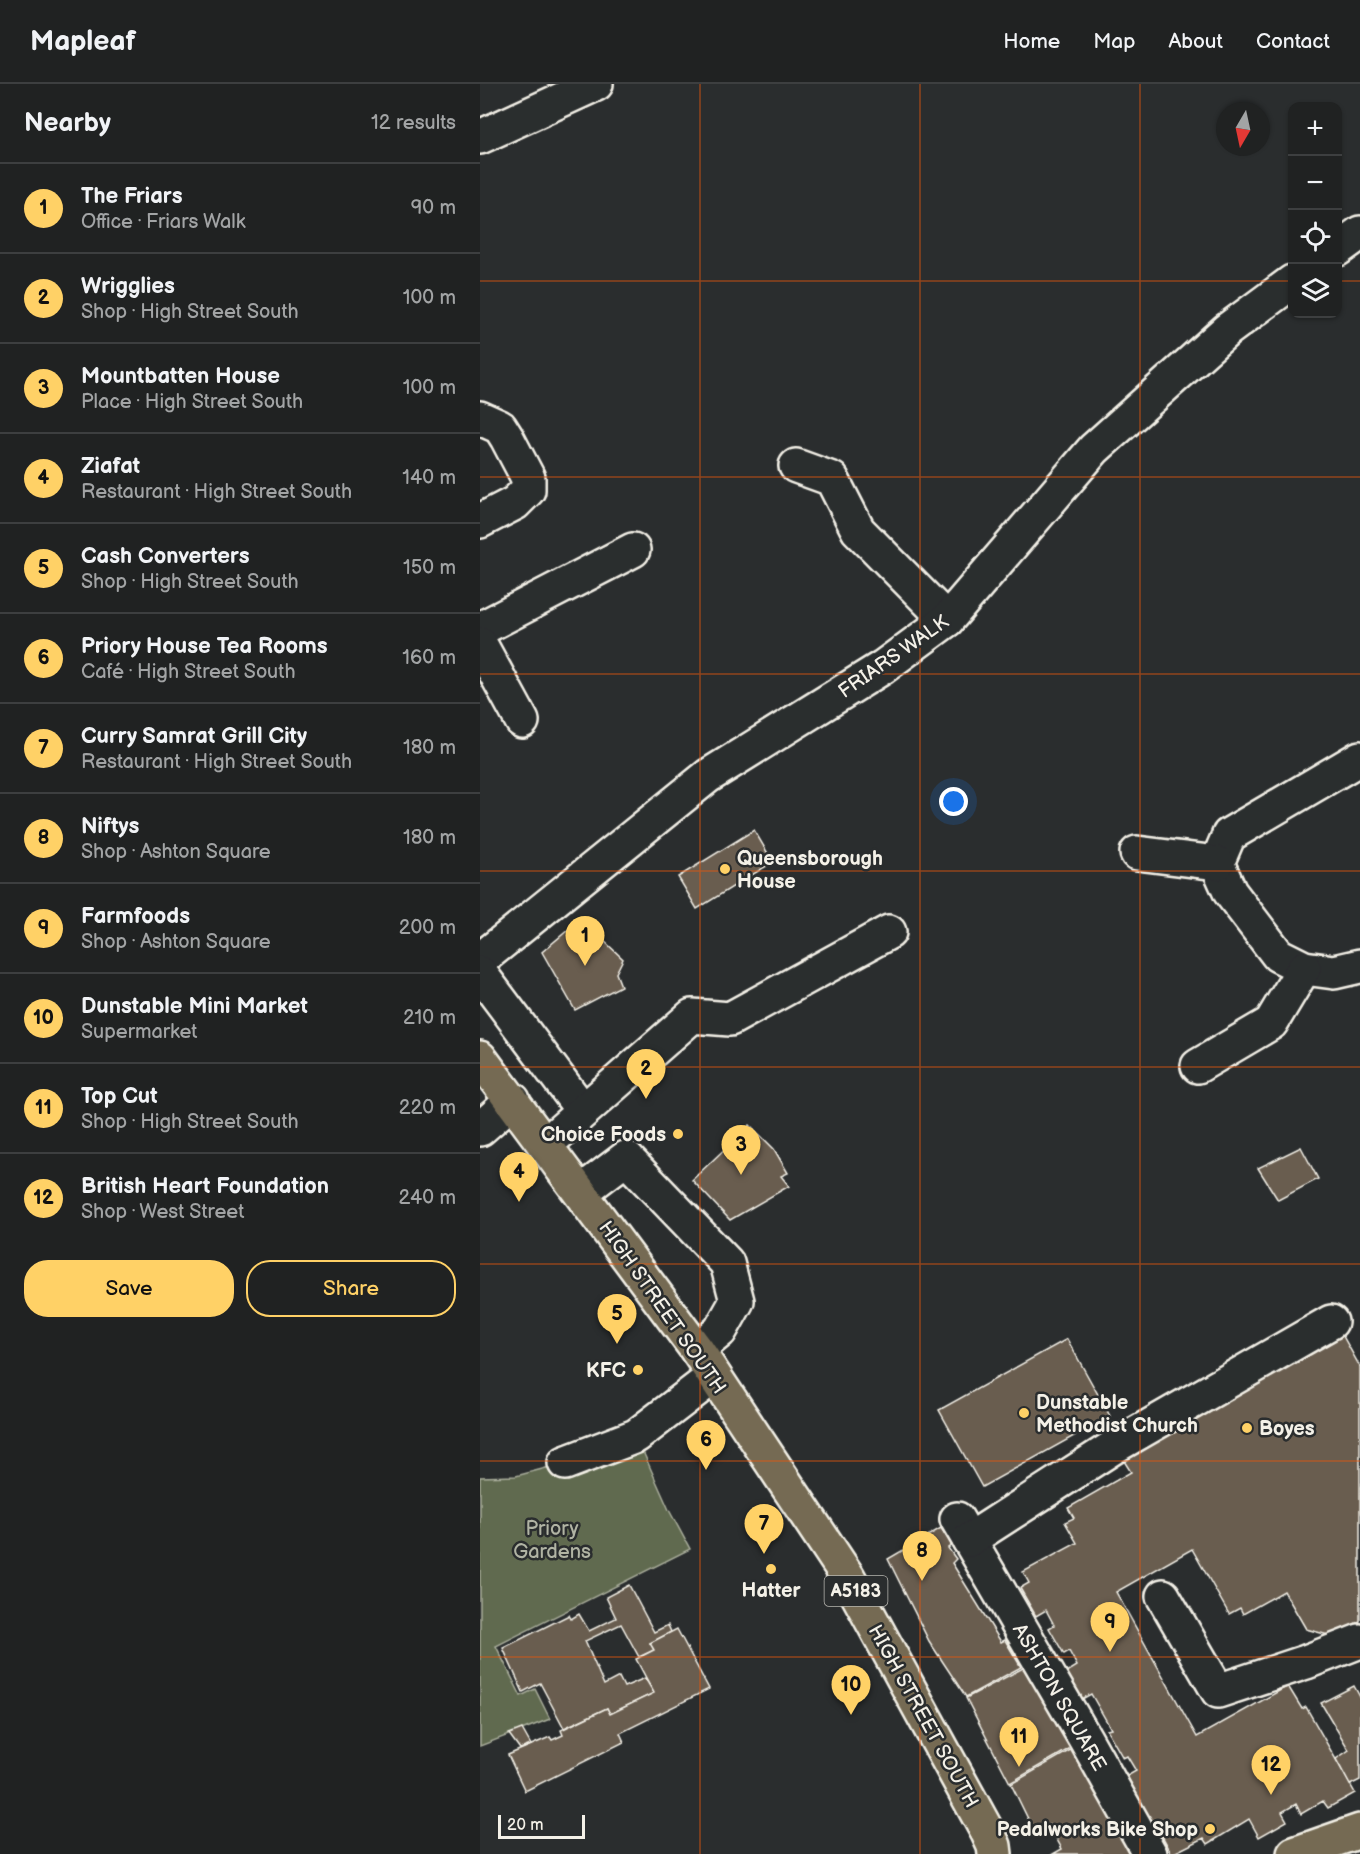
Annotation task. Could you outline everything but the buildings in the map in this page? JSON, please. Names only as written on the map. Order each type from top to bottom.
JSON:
[{"type":"main road","name":"HIGH STREET SOUTH","points":[[480,1058],[546,1144],[705,1363],[848,1577],[999,1851]]},
{"type":"main road","points":[[1294,1854],[1350,1841]]},
{"type":"street","points":[[480,137],[596,84]]},
{"type":"street","points":[[1342,246],[1360,233]]},
{"type":"street","name":"FRIARS WALK","points":[[480,960],[708,776],[883,667],[947,621],[1094,449],[1227,330],[1288,286]]},
{"type":"street","points":[[480,418],[500,427],[528,478],[528,490],[515,503],[480,521]]},
{"type":"street","points":[[796,466],[832,479],[858,530],[947,621]]},
{"type":"street","points":[[480,629],[633,550]]},
{"type":"street","points":[[480,644],[522,721]]},
{"type":"street","points":[[1348,766],[1230,835],[1217,863],[1230,892],[1278,955],[1304,968],[1334,972],[1360,966]]},
{"type":"street","points":[[1137,853],[1217,863]]},
{"type":"street","points":[[546,1144],[692,1016],[730,1019],[889,932]]},
{"type":"street","points":[[1198,1066],[1271,1023],[1304,968]]},
{"type":"street","points":[[480,973],[583,1111]]},
{"type":"street","points":[[480,1129],[513,1100]]},
{"type":"street","points":[[565,1463],[636,1436],[705,1363],[737,1301],[728,1263],[626,1158],[581,1192]]},
{"type":"street","name":"ASHTON SQUARE","points":[[1150,1854],[963,1529],[1115,1446],[1331,1322]]},
{"type":"street","points":[[1163,1596],[1218,1690],[1306,1662],[1360,1641]]},
{"type":"green space","name":"Priory Gardens","points":[[636,1436],[669,1510],[690,1549],[496,1646],[521,1696],[535,1689],[550,1719],[480,1746],[480,1477],[516,1476],[565,1463]]},
{"type":"place","name":"Queensborough House","points":[[725,869]]},
{"type":"place","name":"The Friars","points":[[585,966]]},
{"type":"place","name":"Wrigglies","points":[[646,1099]]},
{"type":"place","name":"Choice Foods","points":[[678,1134]]},
{"type":"place","name":"Mountbatten House","points":[[741,1175]]},
{"type":"place","name":"Ziafat","points":[[519,1202]]},
{"type":"place","name":"Cash Converters","points":[[617,1344]]},
{"type":"place","name":"KFC","points":[[638,1370]]},
{"type":"place","name":"Dunstable Methodist Church","points":[[1024,1413]]},
{"type":"place","name":"Boyes","points":[[1247,1428]]},
{"type":"place","name":"Priory House Tea Rooms","points":[[706,1470]]},
{"type":"place","name":"Curry Samrat Grill City","points":[[764,1554]]},
{"type":"place","name":"Hatter","points":[[771,1569]]},
{"type":"place","name":"Niftys","points":[[922,1581]]},
{"type":"place","name":"Farmfoods","points":[[1110,1652]]},
{"type":"place","name":"Dunstable Mini Market","points":[[851,1715]]},
{"type":"place","name":"Top Cut","points":[[1019,1767]]},
{"type":"place","name":"British Heart Foundation","points":[[1271,1795]]},
{"type":"place","name":"Pedalworks Bike Shop","points":[[1210,1829]]}]
